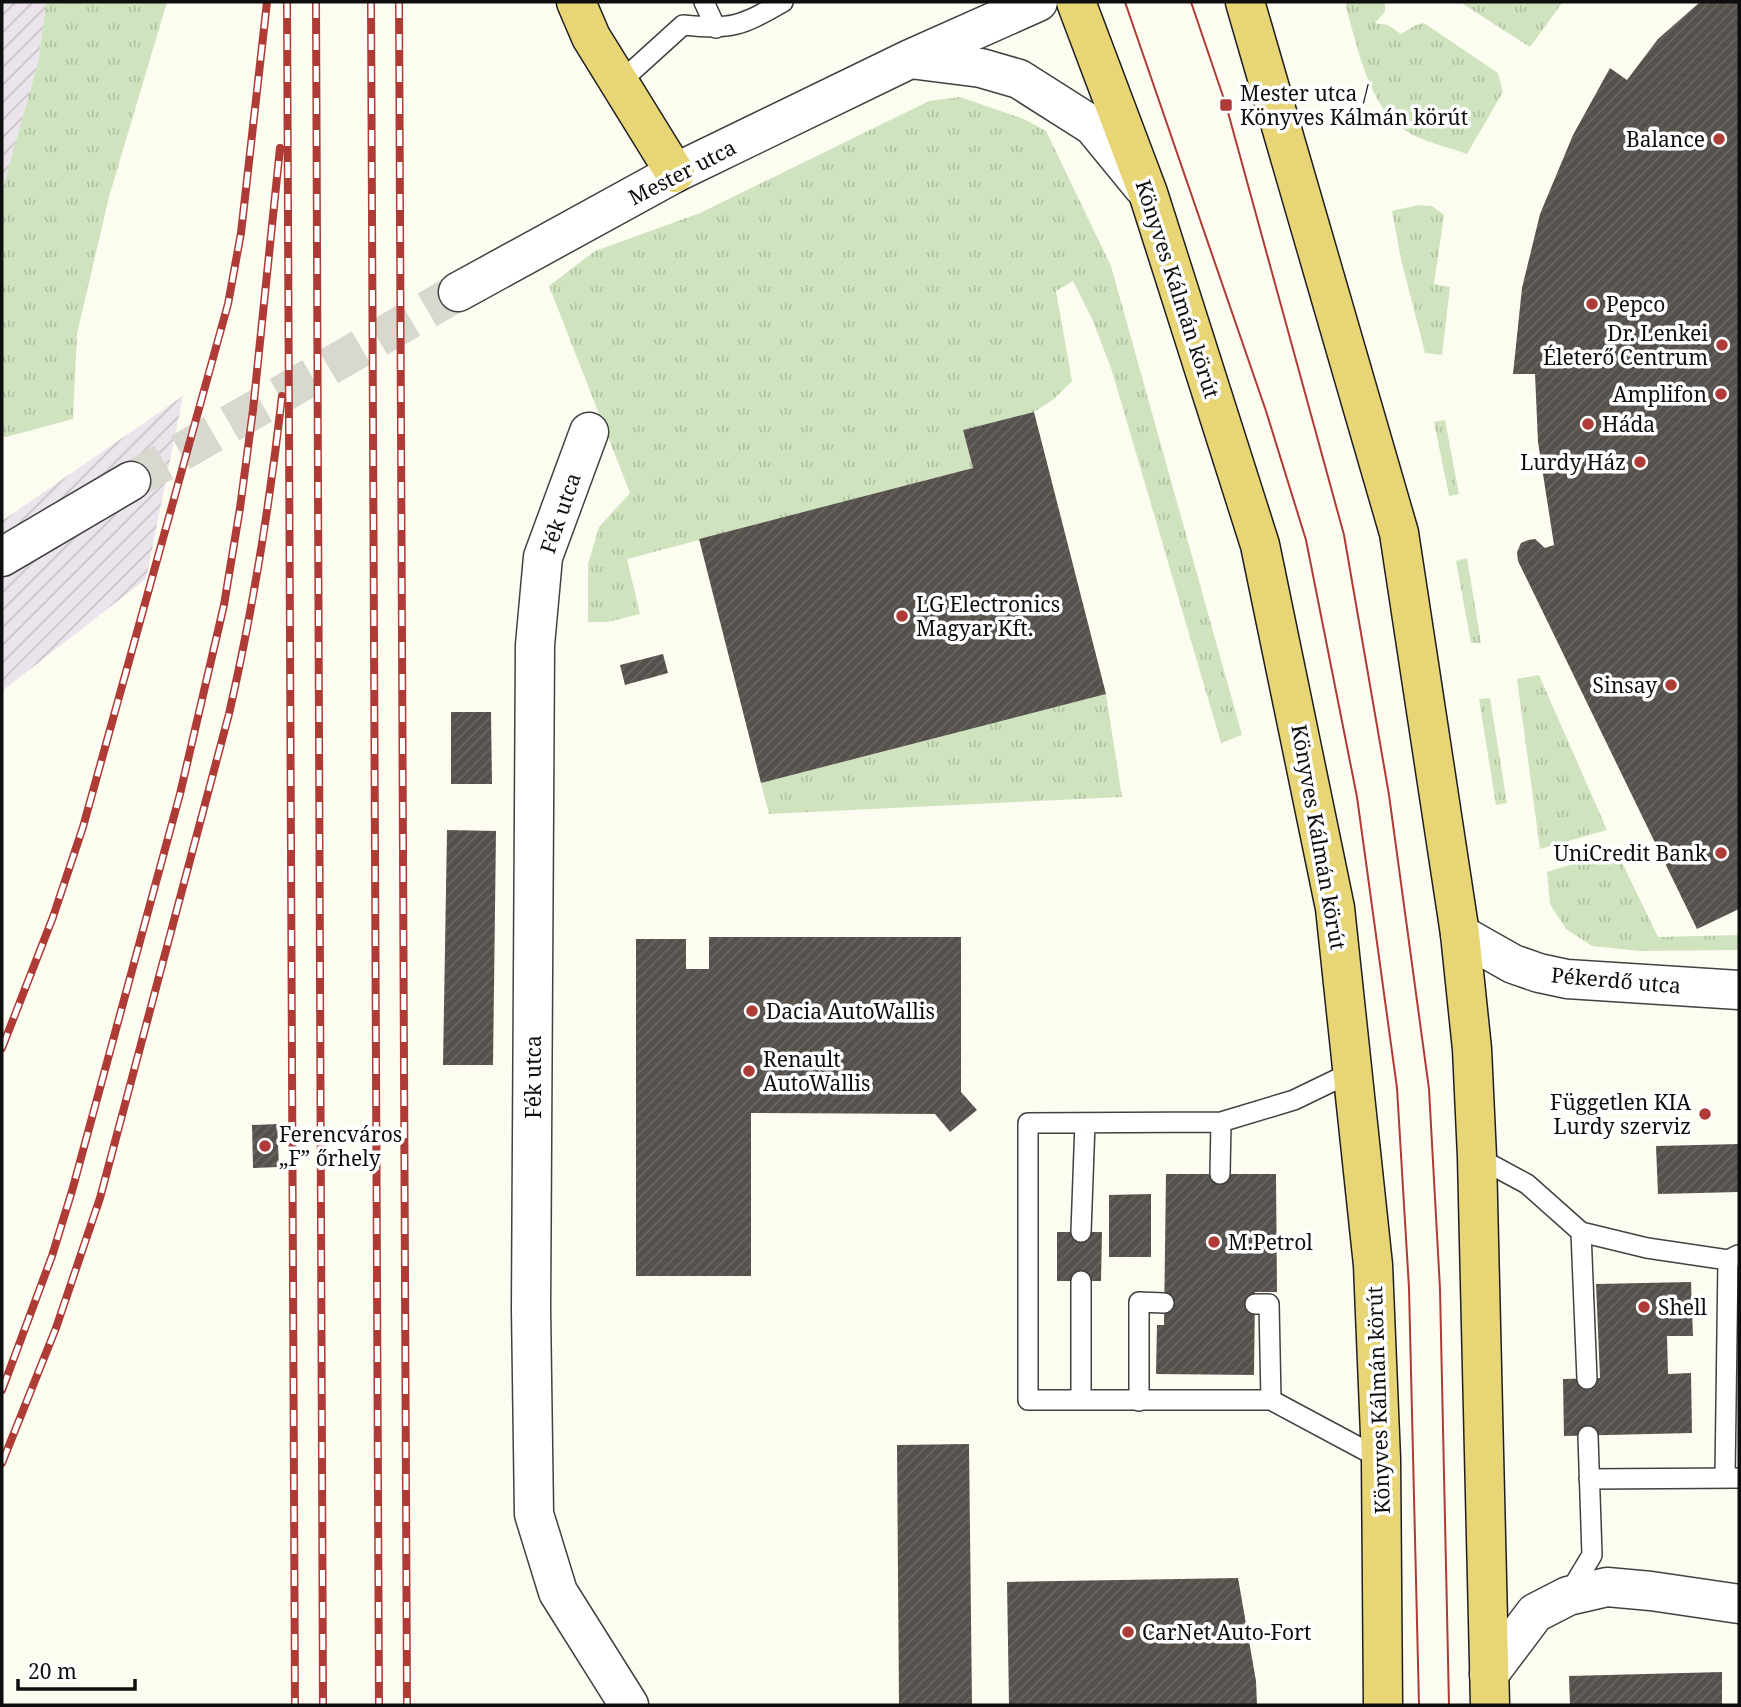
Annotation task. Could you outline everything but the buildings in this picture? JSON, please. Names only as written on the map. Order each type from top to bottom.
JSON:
[{"type":"main road","points":[[576,2],[592,37],[675,173]]},
{"type":"main road","name":"Könyves Kálmán körút","points":[[1076,2],[1148,193],[1260,545],[1335,908],[1373,1265],[1381,1459],[1383,1705]]},
{"type":"main road","points":[[1245,2],[1399,533],[1460,934],[1472,1049],[1477,1157],[1489,1690]]},
{"type":"street","name":"Mester utca","points":[[458,292],[675,173],[909,60],[1038,2]]},
{"type":"street","points":[[909,60],[981,68],[1020,79],[1093,126],[1148,193]]},
{"type":"street","name":"Fék utca","points":[[589,432],[543,557],[535,645],[531,1309],[534,1514],[558,1592],[629,1705]]},
{"type":"street","points":[[2,557],[131,481]]},
{"type":"street","name":"Pékerdő utca","points":[[1460,934],[1513,964],[1567,979],[1739,990]]},
{"type":"street","points":[[1489,1690],[1535,1613],[1568,1596],[1607,1587],[1739,1604]]},
{"type":"lane","points":[[704,2],[716,28]]},
{"type":"lane","points":[[620,83],[683,25],[716,28],[747,22],[783,2]]},
{"type":"lane","points":[[1354,1071],[1294,1100],[1221,1122],[1028,1123],[1028,1400],[1271,1400],[1381,1459]]},
{"type":"lane","points":[[1220,1174],[1221,1122]]},
{"type":"lane","points":[[1081,1232],[1085,1123]]},
{"type":"lane","points":[[1477,1157],[1527,1184],[1581,1232],[1647,1248],[1734,1257],[1732,1478],[1590,1479]]},
{"type":"lane","points":[[1581,1232],[1587,1379]]},
{"type":"lane","points":[[1081,1281],[1081,1401]]},
{"type":"lane","points":[[1139,1401],[1139,1302],[1164,1303]]},
{"type":"lane","points":[[1255,1304],[1269,1304],[1271,1400]]},
{"type":"lane","points":[[1568,1596],[1592,1555],[1588,1436]]},
{"type":"shaded area","points":[[2,2],[46,2],[39,58],[2,192]]},
{"type":"shaded area","points":[[183,396],[146,579],[2,691],[2,521]]},
{"type":"green space","points":[[46,2],[167,2],[109,197],[77,334],[73,419],[2,437],[2,192],[39,58]]},
{"type":"green space","points":[[1347,2],[1385,2],[1385,12],[1375,23],[1388,25],[1401,34],[1424,23],[1498,73],[1503,92],[1467,154],[1413,135],[1393,121],[1366,75]]},
{"type":"green space","points":[[1563,2],[1530,47],[1463,4]]},
{"type":"green space","points":[[960,97],[1024,119],[1046,131],[1111,266],[1242,735],[1221,743],[1112,371],[1093,321],[1073,281],[1056,291],[1072,381],[1054,399],[1034,412],[963,430],[973,468],[627,559],[640,614],[608,622],[588,622],[588,564],[599,527],[630,493],[549,286],[595,251],[700,213],[929,101]]},
{"type":"green space","points":[[1418,205],[1432,206],[1444,215],[1434,284],[1450,287],[1442,355],[1425,353],[1392,211]]},
{"type":"green space","points":[[1445,420],[1459,494],[1449,496],[1434,422]]},
{"type":"green space","points":[[1467,558],[1481,643],[1471,643],[1456,561]]},
{"type":"green space","points":[[1539,675],[1607,830],[1540,849],[1517,679]]},
{"type":"green space","points":[[1106,694],[1122,797],[769,814],[761,783]]},
{"type":"green space","points":[[1490,698],[1507,803],[1496,805],[1479,699]]},
{"type":"green space","points":[[1616,850],[1658,937],[1739,935],[1739,950],[1639,951],[1592,946],[1566,929],[1550,904],[1547,872]]},
{"type":"tunnel","points":[[131,481],[458,292]]},
{"type":"tram line","points":[[1125,2],[1266,411],[1306,540],[1357,797],[1397,1088],[1409,1288],[1419,1705]]},
{"type":"tram line","points":[[1191,2],[1226,105],[1344,535],[1389,795],[1429,1089],[1440,1289],[1449,1705]]},
{"type":"railway","points":[[2,1048],[53,917],[83,827],[228,304],[241,233],[267,2]]},
{"type":"railway","points":[[287,2],[295,1705]]},
{"type":"railway","points":[[316,2],[323,1705]]},
{"type":"railway","points":[[371,2],[379,1705]]},
{"type":"railway","points":[[399,2],[407,1705]]},
{"type":"railway","points":[[2,1390],[52,1256],[72,1191],[180,794],[224,605],[253,410],[280,148]]},
{"type":"railway","points":[[2,1463],[56,1328],[100,1198],[229,714],[260,556],[282,396]]},
{"type":"place","name":"Mester utca / Könyves Kálmán körút","points":[[1226,105]]},
{"type":"place","name":"Balance","points":[[1719,139]]},
{"type":"place","name":"Pepco","points":[[1592,304]]},
{"type":"place","name":"Dr. Lenkei Életerő Centrum","points":[[1722,345]]},
{"type":"place","name":"Amplifon","points":[[1721,394]]},
{"type":"place","name":"Háda","points":[[1588,424]]},
{"type":"place","name":"Lurdy Ház","points":[[1640,462]]},
{"type":"place","name":"LG Electronics Magyar Kft.","points":[[902,616]]},
{"type":"place","name":"Sinsay","points":[[1671,685]]},
{"type":"place","name":"UniCredit Bank","points":[[1721,853]]},
{"type":"place","name":"Dacia AutoWallis","points":[[752,1011]]},
{"type":"place","name":"Renault AutoWallis","points":[[749,1071]]},
{"type":"place","name":"Független KIA Lurdy szerviz","points":[[1705,1114]]},
{"type":"place","name":"Ferencváros „F” őrhely","points":[[265,1146]]},
{"type":"place","name":"M.Petrol","points":[[1214,1242]]},
{"type":"place","name":"Shell","points":[[1644,1307]]},
{"type":"place","name":"CarNet Auto-Fort","points":[[1128,1632]]}]
